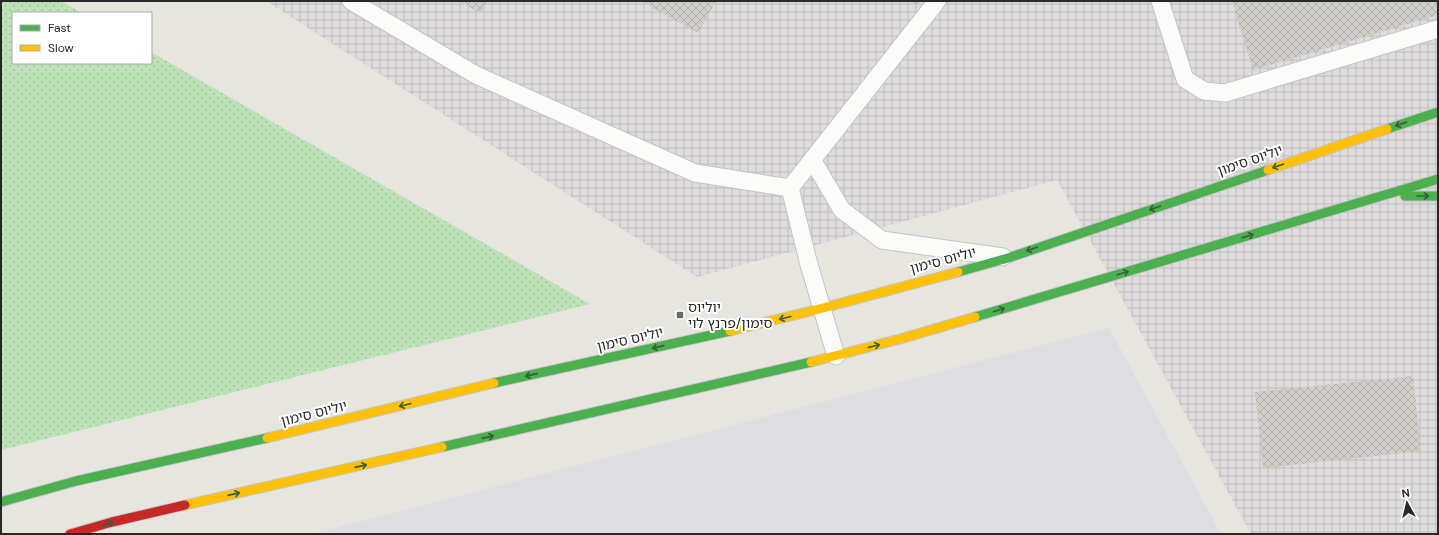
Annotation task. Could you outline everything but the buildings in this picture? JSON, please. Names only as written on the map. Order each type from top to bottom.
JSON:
[{"type":"street","name":"יוליוס סימון","points":[[1,502],[76,481],[278,436],[497,382],[764,323],[1008,258],[1438,112]]},
{"type":"street","points":[[70,534],[119,521],[836,356],[900,339],[1438,179]]},
{"type":"street","points":[[1380,197],[1438,196]]},
{"type":"lane","points":[[351,1],[476,75],[695,173],[790,188]]},
{"type":"lane","points":[[790,188],[813,161],[937,1]]},
{"type":"lane","points":[[1160,1],[1185,79],[1204,90],[1225,93],[1438,29]]},
{"type":"lane","points":[[813,161],[842,210],[882,240],[1008,258]]},
{"type":"lane","points":[[790,188],[808,262],[823,308],[836,356]]},
{"type":"shaded area","points":[[266,1],[1438,1],[1438,534],[1251,534],[1057,180],[697,277]]},
{"type":"shaded area","points":[[1109,328],[1221,534],[312,534]]},
{"type":"green space","points":[[1,1],[61,1],[80,12],[12,12],[12,64],[152,64],[152,53],[590,304],[1,450]]},
{"type":"traffic: fast","points":[[1387,129],[1438,112]]},
{"type":"traffic: fast","points":[[958,272],[1008,258],[1268,170]]},
{"type":"traffic: fast","points":[[975,317],[1438,179]]},
{"type":"traffic: fast","points":[[1405,196],[1438,196]]},
{"type":"traffic: fast","points":[[494,383],[730,331]]},
{"type":"traffic: fast","points":[[442,447],[811,362]]},
{"type":"traffic: fast","points":[[1,502],[76,481],[267,438]]},
{"type":"traffic: slow","points":[[1268,170],[1387,129]]},
{"type":"traffic: slow","points":[[730,331],[958,272]]},
{"type":"traffic: slow","points":[[811,362],[900,339],[975,317]]},
{"type":"traffic: slow","points":[[267,438],[494,383]]},
{"type":"traffic: slow","points":[[185,505],[442,447]]},
{"type":"traffic: jam","points":[[70,534],[112,522],[185,505]]},
{"type":"place","name":"יוליוס סימון/פרנץ לוי","points":[[680,315]]}]
